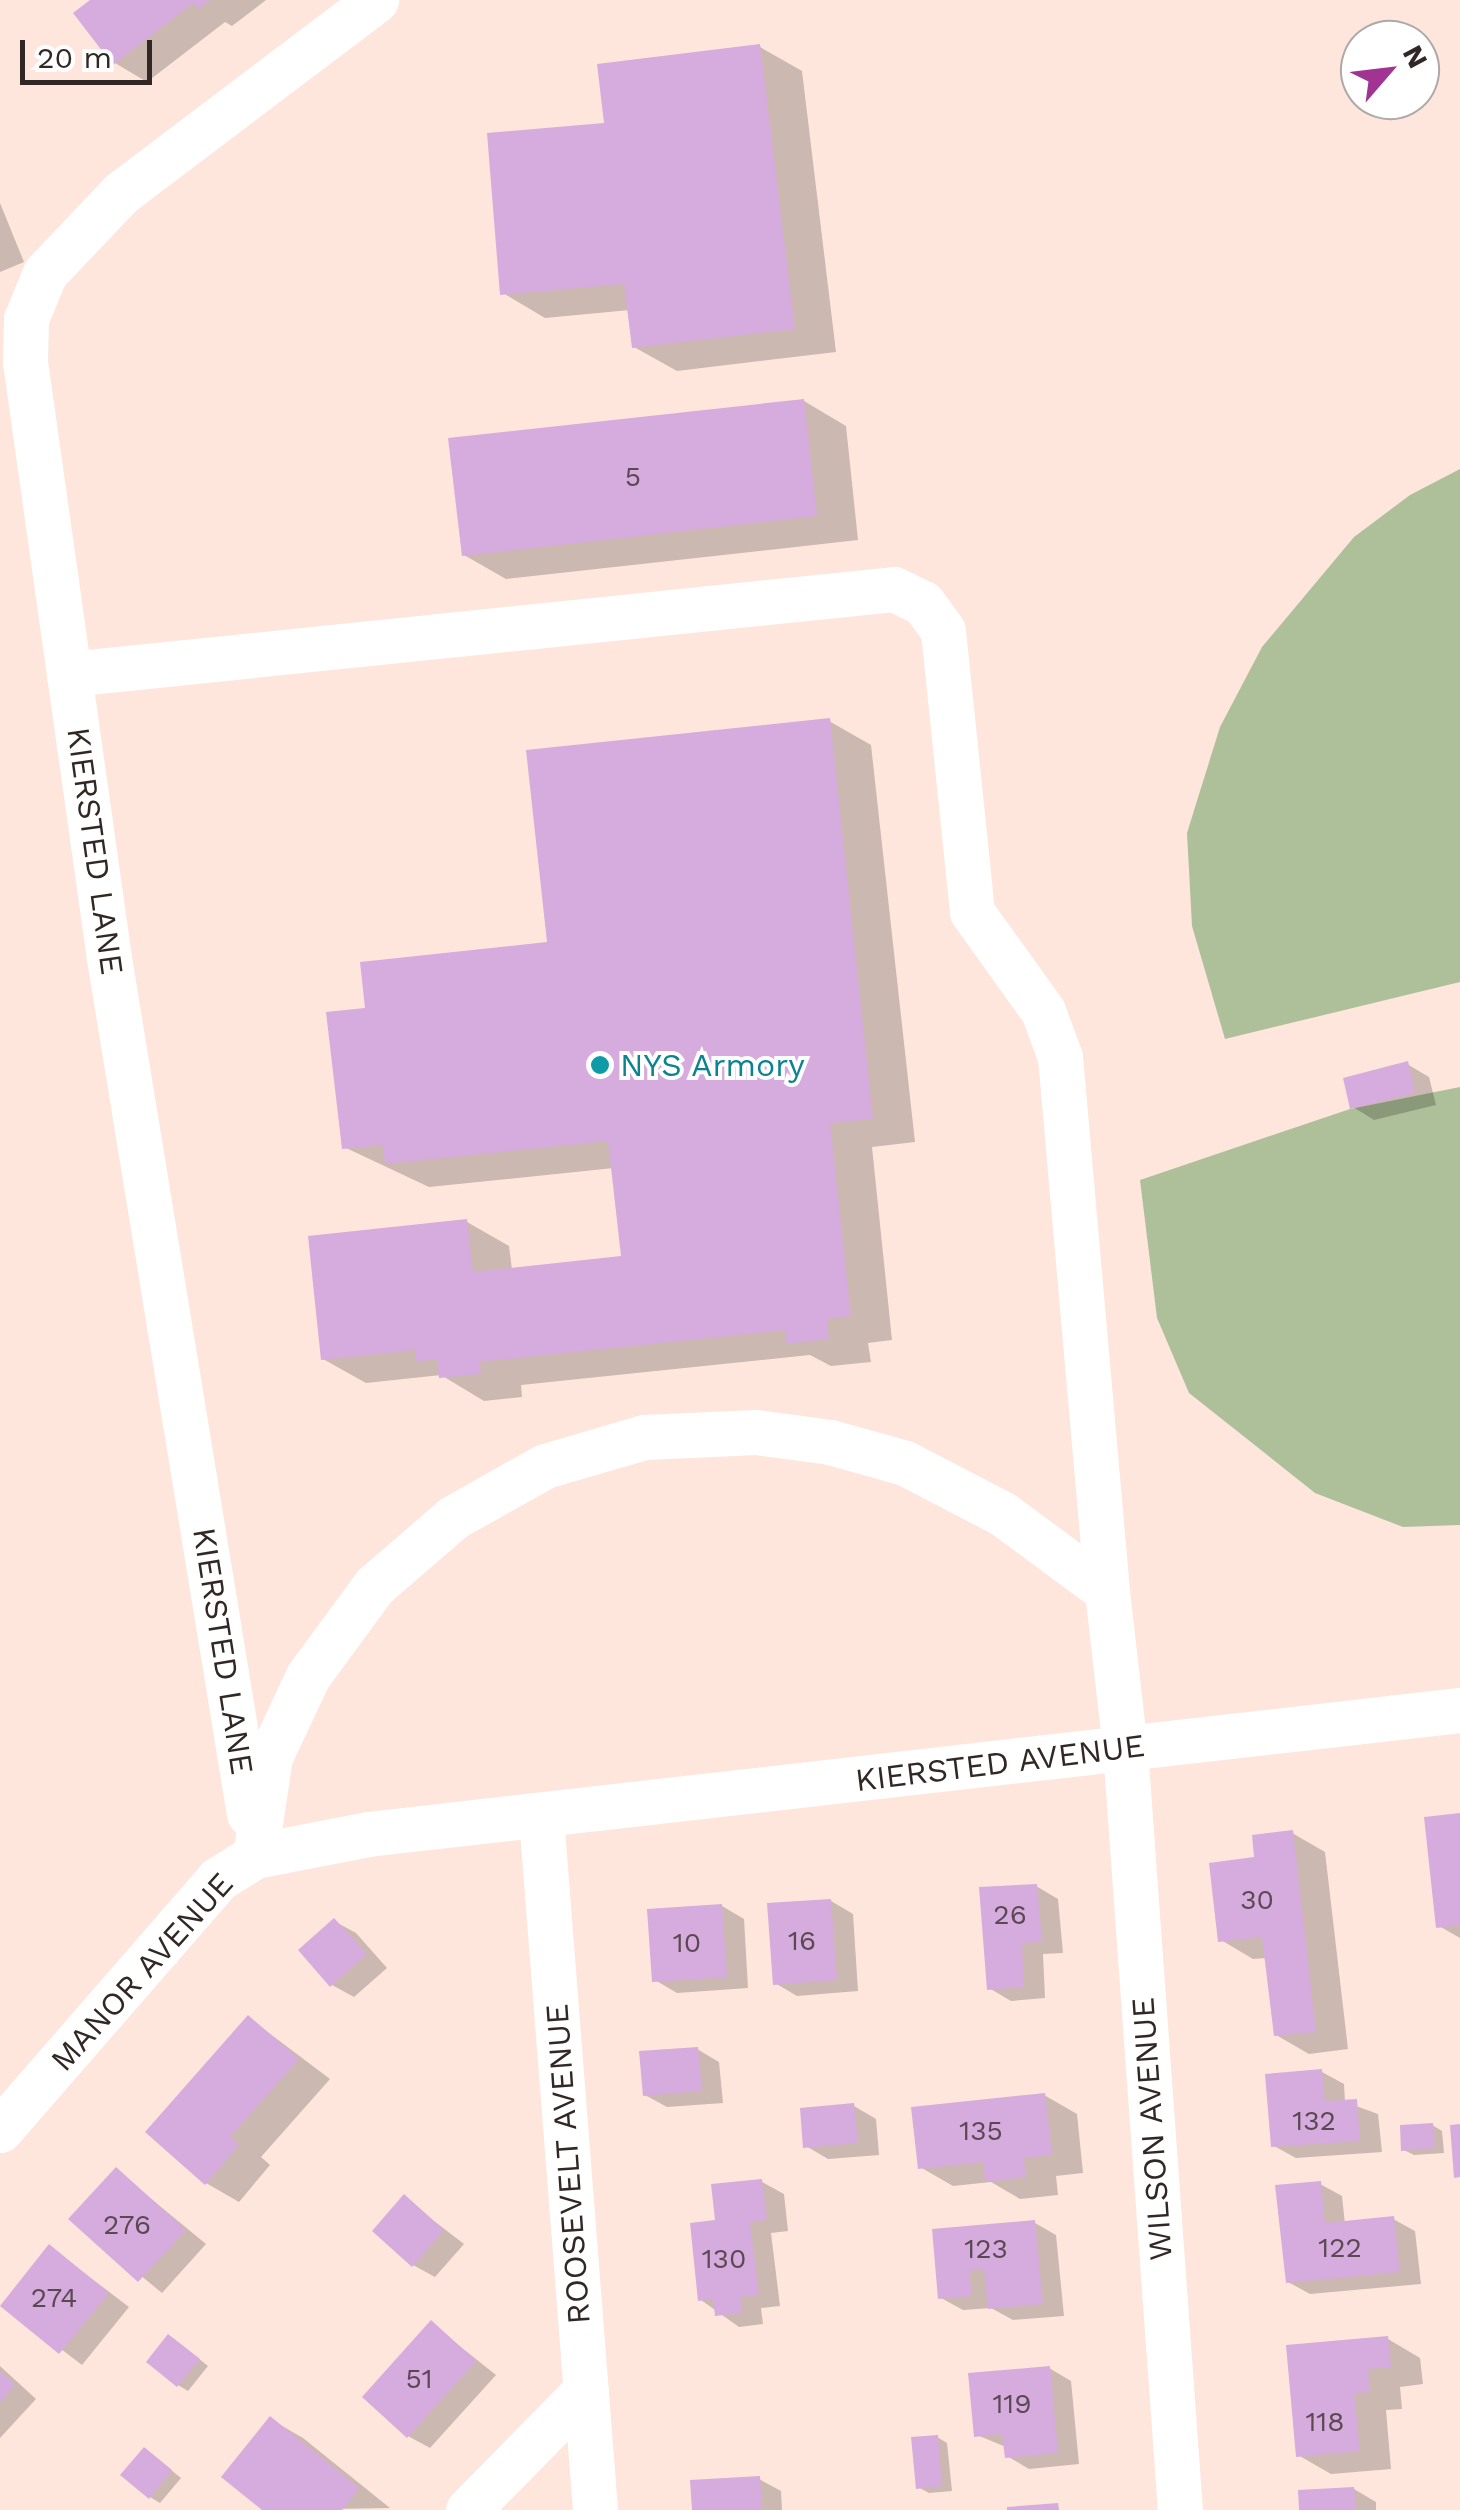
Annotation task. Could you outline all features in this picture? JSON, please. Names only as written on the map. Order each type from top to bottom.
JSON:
[{"type":"street","name":"KIERSTED LANE","points":[[255,1856],[69,674],[12,357],[45,273],[122,192],[376,0]]},
{"type":"street","name":"WILSON AVENUE","points":[[69,674],[894,589],[923,603],[944,631],[972,912],[1043,1011],[1060,1057],[1107,1590],[1125,1749],[1180,2510]]},
{"type":"street","points":[[255,1856],[270,1757],[308,1676],[374,1586],[454,1517],[545,1466],[644,1437],[756,1432],[830,1442],[905,1463],[1004,1514],[1107,1590]]},
{"type":"street","name":"KIERSTED AVENUE","points":[[541,1818],[1460,1710]]},
{"type":"street","name":"MANOR AVENUE","points":[[0,2130],[218,1878],[255,1856],[368,1834],[541,1818]]},
{"type":"street","name":"ROOSEVELT AVENUE","points":[[541,1818],[595,2510]]},
{"type":"street","points":[[468,2510],[586,2390]]},
{"type":"green space","points":[[1460,469],[1460,982],[1225,1039],[1192,926],[1187,833],[1220,727],[1262,647],[1354,537],[1410,495]]},
{"type":"green space","points":[[1460,1087],[1460,1525],[1403,1527],[1315,1493],[1189,1393],[1157,1318],[1140,1180],[1350,1109]]},
{"type":"building","points":[[90,0],[210,0],[198,9],[193,3],[113,65],[73,13]]},
{"type":"building","points":[[760,44],[795,329],[632,348],[624,284],[500,295],[487,133],[604,123],[597,64]]},
{"type":"building","points":[[804,399],[817,516],[462,556],[448,438]]},
{"type":"building","name":"NYS Armory","points":[[830,718],[873,1119],[830,1123],[851,1316],[827,1319],[829,1339],[786,1344],[785,1330],[480,1362],[481,1374],[439,1378],[437,1359],[416,1362],[415,1350],[321,1360],[308,1236],[467,1219],[473,1272],[621,1256],[608,1141],[385,1164],[383,1145],[342,1149],[326,1012],[365,1008],[360,962],[547,942],[526,750]]},
{"type":"building","points":[[1408,1061],[1415,1093],[1350,1109],[1343,1078]]},
{"type":"building","points":[[1460,1813],[1460,1925],[1436,1928],[1424,1817]]},
{"type":"building","points":[[1293,1830],[1316,2032],[1274,2036],[1262,1937],[1218,1942],[1209,1863],[1254,1857],[1252,1835]]},
{"type":"building","points":[[1037,1884],[1042,1942],[1022,1943],[1024,1987],[987,1990],[979,1887]]},
{"type":"building","points":[[831,1899],[837,1980],[773,1985],[767,1903]]},
{"type":"building","points":[[722,1904],[727,1977],[652,1982],[647,1909]]},
{"type":"building","points":[[334,1918],[367,1954],[330,1987],[298,1950]]},
{"type":"building","points":[[248,2015],[299,2059],[230,2137],[239,2145],[205,2185],[145,2132]]},
{"type":"building","points":[[698,2047],[702,2091],[643,2096],[639,2051]]},
{"type":"building","points":[[1322,2069],[1325,2101],[1357,2099],[1360,2141],[1271,2147],[1265,2074]]},
{"type":"building","points":[[1045,2093],[1052,2155],[1024,2158],[1026,2177],[985,2182],[983,2162],[918,2169],[911,2107]]},
{"type":"building","points":[[854,2103],[858,2143],[803,2148],[800,2108]]},
{"type":"building","points":[[1433,2123],[1435,2148],[1401,2151],[1400,2125]]},
{"type":"building","points":[[1460,2124],[1460,2177],[1454,2178],[1450,2125]]},
{"type":"building","points":[[116,2167],[186,2230],[138,2282],[68,2219]]},
{"type":"building","points":[[762,2179],[767,2220],[750,2222],[759,2295],[740,2297],[742,2313],[715,2316],[713,2299],[698,2301],[690,2223],[715,2220],[711,2184]]},
{"type":"building","points":[[1321,2181],[1325,2223],[1394,2216],[1400,2272],[1286,2283],[1275,2185]]},
{"type":"building","points":[[404,2194],[444,2230],[412,2267],[372,2231]]},
{"type":"building","points":[[1035,2220],[1043,2304],[988,2309],[984,2269],[969,2271],[972,2296],[938,2299],[932,2229]]},
{"type":"building","points":[[49,2244],[109,2293],[59,2354],[0,2306]]},
{"type":"building","points":[[431,2320],[476,2361],[407,2438],[362,2397]]},
{"type":"building","points":[[168,2334],[200,2359],[177,2387],[146,2362]]},
{"type":"building","points":[[1388,2336],[1391,2367],[1368,2369],[1370,2392],[1354,2393],[1360,2451],[1296,2457],[1286,2345]]},
{"type":"building","points":[[1050,2366],[1058,2453],[1005,2458],[1002,2434],[974,2437],[968,2373]]},
{"type":"building","points":[[0,2371],[15,2385],[0,2402]]},
{"type":"building","points":[[270,2416],[359,2488],[342,2510],[262,2510],[221,2477]]},
{"type":"building","points":[[938,2435],[942,2486],[916,2489],[911,2437]]},
{"type":"building","points":[[144,2447],[172,2470],[149,2499],[120,2475]]},
{"type":"building","points":[[760,2476],[762,2510],[692,2510],[690,2480]]},
{"type":"building","points":[[1354,2487],[1356,2510],[1299,2510],[1298,2490]]},
{"type":"building","points":[[1058,2503],[1059,2510],[1007,2510],[1007,2507]]},
{"type":"place","name":"NYS Armory","points":[[600,1065]]}]
